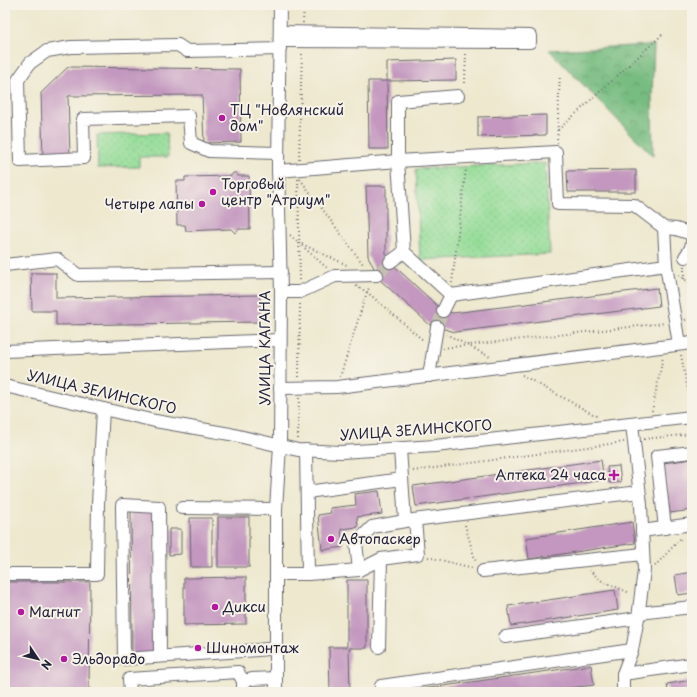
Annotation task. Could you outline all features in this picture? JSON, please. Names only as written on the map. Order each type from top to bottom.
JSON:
[{"type":"street","name":"УЛИЦА КАГАНА","points":[[276,692],[276,509],[280,446],[281,292],[278,171],[281,41],[280,5]]},
{"type":"street","points":[[278,153],[209,151],[191,143],[189,116],[83,119],[84,158],[20,161],[18,80],[30,63],[47,51],[71,48],[178,45],[186,51],[281,41],[302,36],[530,36],[530,42],[302,36]]},
{"type":"street","points":[[451,295],[404,252],[398,161],[398,101],[458,96]]},
{"type":"street","points":[[278,171],[299,174],[398,161],[556,152],[558,204],[634,205],[664,228],[676,229],[692,234]]},
{"type":"street","points":[[664,228],[666,266],[679,344]]},
{"type":"street","points":[[685,257],[691,248],[692,242]]},
{"type":"street","points":[[390,262],[404,252]]},
{"type":"street","points":[[5,265],[57,259],[78,275],[280,272]]},
{"type":"street","points":[[451,295],[666,266]]},
{"type":"street","points":[[281,292],[300,292],[335,276],[372,272]]},
{"type":"street","points":[[443,311],[451,295]]},
{"type":"street","points":[[429,376],[437,328]]},
{"type":"street","points":[[5,351],[280,340]]},
{"type":"street","points":[[280,388],[337,387],[692,343]]},
{"type":"street","name":"УЛИЦА ЗЕЛИНСКОГО","points":[[5,386],[155,421],[230,434],[302,450],[350,452],[400,449],[692,417]]},
{"type":"street","points":[[5,574],[97,574],[98,504],[103,409]]},
{"type":"street","points":[[623,692],[623,674],[632,650],[639,616],[643,578],[640,495],[632,424]]},
{"type":"street","points":[[276,574],[308,574],[359,570],[381,559],[418,554],[410,521],[402,476],[400,449]]},
{"type":"street","points":[[302,450],[307,492],[308,574]]},
{"type":"street","points":[[665,528],[657,456],[692,452]]},
{"type":"street","points":[[307,492],[402,476]]},
{"type":"street","points":[[359,570],[356,543],[372,527],[462,514],[640,495],[661,496]]},
{"type":"street","points":[[160,656],[159,507],[122,506],[124,659],[276,648]]},
{"type":"street","points":[[182,508],[276,509]]},
{"type":"street","points":[[642,532],[692,524]]},
{"type":"street","points":[[483,571],[643,554]]},
{"type":"street","points":[[379,647],[381,559]]},
{"type":"street","points":[[505,637],[692,607]]},
{"type":"street","points":[[382,692],[381,686],[632,650]]},
{"type":"street","points":[[623,674],[692,664]]},
{"type":"street","points":[[130,692],[129,679],[238,672],[243,687],[252,679],[276,678]]},
{"type":"path","points":[[302,450],[299,387],[299,174],[304,5]]},
{"type":"path","points":[[558,130],[663,34]]},
{"type":"path","points":[[465,83],[466,41]]},
{"type":"path","points":[[556,152],[560,72]]},
{"type":"path","points":[[451,295],[467,161]]},
{"type":"path","points":[[299,174],[372,272],[337,387]]},
{"type":"path","points":[[290,235],[299,243],[349,266]]},
{"type":"path","points":[[684,279],[692,285]]},
{"type":"path","points":[[367,292],[434,350],[676,322]]},
{"type":"path","points":[[437,328],[599,417]]},
{"type":"path","points":[[679,344],[692,406]]},
{"type":"path","points":[[652,412],[666,346]]},
{"type":"path","points":[[402,476],[635,440],[692,434]]},
{"type":"path","points":[[5,533],[7,503]]},
{"type":"path","points":[[418,554],[478,570],[462,514]]},
{"type":"path","points":[[643,578],[682,536]]},
{"type":"path","points":[[578,562],[602,581],[641,598]]},
{"type":"green space","points":[[654,45],[652,97],[653,156],[549,50]]},
{"type":"green space","points":[[167,133],[168,157],[139,157],[139,167],[98,168],[97,135]]},
{"type":"green space","points":[[545,163],[550,254],[420,260],[416,169]]},
{"type":"building","points":[[456,60],[456,80],[387,81],[387,62]]},
{"type":"building","points":[[68,67],[240,69],[241,142],[204,143],[202,95],[68,96],[70,155],[43,157],[41,93]]},
{"type":"building","points":[[368,81],[387,81],[388,149],[369,149]]},
{"type":"building","points":[[546,115],[546,135],[478,137],[478,117]]},
{"type":"building","points":[[636,170],[636,192],[568,192],[567,171]]},
{"type":"building","name":"Торговый центр \"Атриум\"","points":[[233,173],[236,173],[238,176],[249,176],[250,229],[239,229],[235,233],[231,229],[186,231],[185,225],[177,225],[176,181],[185,181],[185,177],[231,176]]},
{"type":"building","points":[[366,186],[386,186],[386,256],[390,262],[443,311],[453,313],[657,288],[659,306],[455,332],[430,325],[380,280],[368,256]]},
{"type":"building","points":[[31,273],[56,273],[56,298],[260,295],[260,322],[56,325],[56,311],[32,311]]},
{"type":"building","points":[[692,459],[692,510],[670,513],[663,463]]},
{"type":"building","points":[[601,460],[604,480],[416,506],[413,486]]},
{"type":"building","name":"Аптека 24 часа","points":[[619,466],[621,482],[609,483],[607,467]]},
{"type":"building","points":[[379,491],[382,514],[357,517],[358,527],[341,529],[343,547],[322,550],[318,515],[331,513],[330,508],[356,505],[355,494]]},
{"type":"building","points":[[154,510],[155,654],[132,654],[131,511]]},
{"type":"building","points":[[218,517],[249,517],[249,567],[218,567]]},
{"type":"building","points":[[190,518],[212,518],[212,567],[191,567]]},
{"type":"building","points":[[632,522],[635,543],[529,559],[526,538]]},
{"type":"building","points":[[169,529],[181,529],[181,554],[169,555]]},
{"type":"building","points":[[692,572],[692,593],[678,595],[675,575]]},
{"type":"building","name":"Дикси","points":[[246,577],[246,624],[184,625],[184,578]]},
{"type":"building","points":[[347,580],[367,580],[367,648],[349,648],[350,692],[330,692],[329,647],[347,647]]},
{"type":"building","points":[[5,582],[90,582],[89,692],[5,692]]},
{"type":"building","points":[[615,590],[618,610],[511,626],[508,606]]},
{"type":"building","points":[[591,665],[594,685],[540,692],[408,691]]},
{"type":"building","points":[[692,680],[692,692],[668,692],[667,684]]},
{"type":"tunnel","points":[[377,275],[390,262]]},
{"type":"tunnel","points":[[437,327],[443,311]]},
{"type":"place","name":"ТЦ \"Новлянский дом\"","points":[[222,118]]},
{"type":"place","name":"Торговый центр \"Атриум\"","points":[[213,192]]},
{"type":"place","name":"Четыре лапы","points":[[202,204]]},
{"type":"place","name":"Аптека 24 часа","points":[[614,475]]},
{"type":"place","name":"Автопаскер","points":[[331,539]]},
{"type":"place","name":"Дикси","points":[[215,607]]},
{"type":"place","name":"Магнит","points":[[21,612]]},
{"type":"place","name":"Шиномонтаж","points":[[198,648]]},
{"type":"place","name":"Эльдорадо","points":[[64,659]]}]
